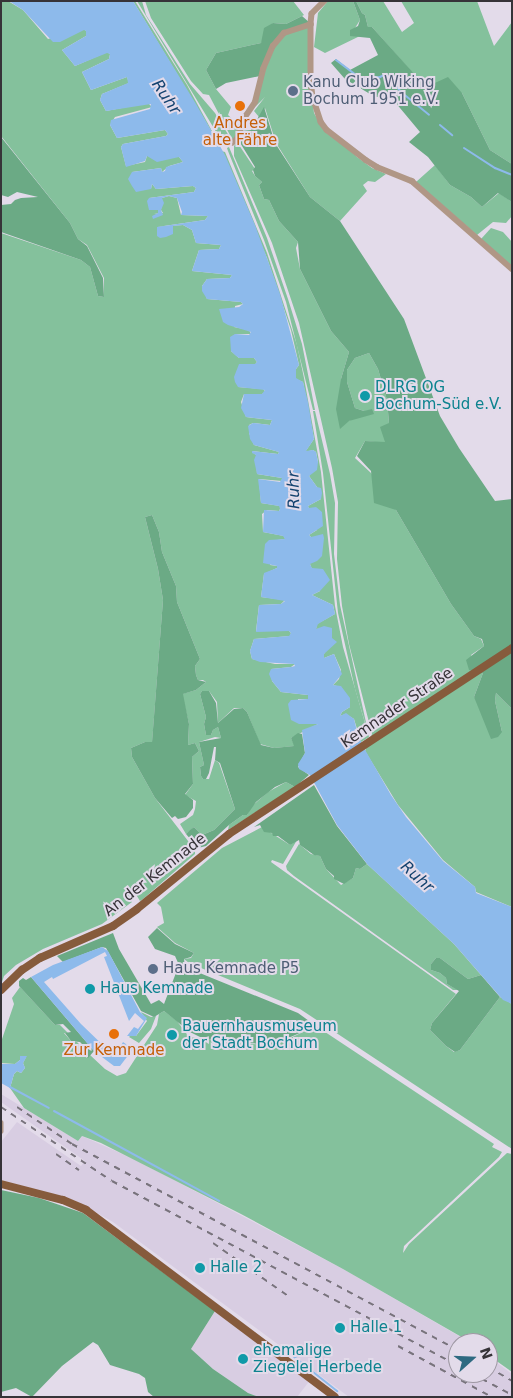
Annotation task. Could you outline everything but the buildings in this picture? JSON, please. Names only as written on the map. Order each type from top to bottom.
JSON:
[{"type":"main road","name":"Kemnader Straße","points":[[297,790],[512,648]]},
{"type":"main road","name":"An der Kemnade","points":[[2,989],[22,970],[40,958],[103,932],[123,919],[223,839],[297,790]]},
{"type":"main road","points":[[1,1184],[63,1200],[86,1210],[335,1397]]},
{"type":"street","points":[[325,1],[312,14],[311,24],[313,97],[317,114],[327,130],[377,168],[412,181],[512,268]]},
{"type":"street","points":[[232,143],[237,140],[245,117],[254,102],[263,70],[273,46],[284,33],[311,24]]},
{"type":"street","points":[[1,1123],[1,1131]]},
{"type":"shaded area","points":[[1,1094],[78,1141],[82,1136],[136,1160],[343,1269],[454,1333],[448,1333],[448,1383],[498,1383],[498,1364],[512,1374],[512,1397],[349,1397],[113,1222],[76,1201],[1,1180],[1,1142],[17,1122],[81,1166],[85,1161],[1,1102]]},
{"type":"shaded area","name":"ehemalige Ziegelei Herbede","points":[[215,1311],[311,1379],[297,1397],[259,1397],[248,1393],[213,1369],[191,1349]]},
{"type":"green space","points":[[1,1],[8,1],[23,10],[48,39],[84,29],[86,36],[62,50],[75,66],[107,52],[110,54],[109,59],[82,72],[91,90],[127,77],[129,83],[102,94],[100,100],[106,111],[148,103],[152,107],[115,117],[110,125],[117,138],[165,130],[168,134],[166,136],[123,144],[121,147],[126,166],[145,162],[147,156],[179,157],[183,162],[169,166],[162,172],[161,168],[132,172],[151,189],[152,184],[156,189],[193,186],[196,188],[194,192],[149,198],[158,209],[158,213],[154,214],[163,213],[161,210],[162,198],[169,196],[177,198],[181,215],[208,216],[205,220],[157,227],[183,225],[192,230],[196,243],[221,245],[219,249],[199,250],[192,271],[232,275],[230,278],[207,279],[202,286],[207,299],[241,302],[243,304],[235,306],[234,327],[249,330],[251,334],[235,334],[231,351],[239,358],[254,358],[257,362],[238,387],[263,389],[266,392],[262,394],[244,394],[241,402],[246,417],[272,420],[270,425],[253,423],[249,425],[249,433],[254,445],[279,452],[278,454],[252,451],[256,455],[257,474],[282,478],[282,481],[259,479],[261,503],[280,506],[279,511],[267,510],[262,514],[263,532],[284,536],[285,539],[277,540],[270,565],[277,566],[277,568],[264,574],[261,597],[285,600],[281,604],[259,605],[256,631],[289,631],[291,633],[290,636],[254,639],[250,651],[252,659],[275,664],[295,664],[291,667],[271,669],[272,681],[281,692],[308,695],[308,699],[298,699],[299,724],[318,724],[291,738],[295,746],[274,748],[260,744],[247,712],[243,708],[234,708],[218,723],[217,702],[209,691],[202,691],[200,694],[206,717],[204,724],[206,735],[211,735],[213,730],[218,727],[221,738],[215,737],[199,742],[204,765],[200,767],[201,776],[203,779],[209,779],[215,760],[219,763],[235,809],[214,830],[202,835],[194,827],[186,834],[180,824],[193,815],[195,809],[196,801],[185,795],[193,784],[192,757],[199,751],[195,743],[188,745],[189,724],[182,694],[196,690],[206,682],[198,680],[196,675],[195,666],[200,659],[177,602],[176,586],[162,552],[159,532],[152,515],[145,517],[158,569],[163,600],[152,743],[145,742],[131,748],[132,757],[155,798],[195,850],[195,854],[143,899],[140,901],[132,888],[127,891],[132,902],[102,924],[43,949],[16,965],[4,976],[1,985],[1,233],[81,260],[90,267],[98,296],[104,297],[104,278],[87,245],[78,239],[70,223],[1,136]]},
{"type":"green space","points":[[133,1],[135,1],[187,85],[219,144]]},
{"type":"green space","points":[[137,1],[142,1],[146,15],[190,84],[215,113],[229,136],[227,137],[228,142],[221,140]]},
{"type":"green space","points":[[145,1],[293,1],[304,15],[286,24],[273,23],[261,43],[216,53],[206,70],[216,89],[231,107],[228,115],[240,126],[233,141],[209,95],[203,94],[191,81],[151,18]]},
{"type":"green space","points":[[328,1],[353,1],[360,20],[350,36],[362,35],[325,53],[314,47],[318,13]]},
{"type":"green space","points":[[353,1],[356,1],[365,15],[368,27],[372,27],[426,87],[448,77],[462,93],[490,150],[512,164],[512,202],[498,193],[482,207],[471,197],[450,185],[428,157],[409,142],[420,132],[390,96],[375,97],[345,79],[331,63],[336,59],[350,70],[378,55],[370,38],[350,36],[350,30],[358,26],[360,20]]},
{"type":"green space","points":[[356,1],[383,1],[402,32],[414,23],[401,1],[477,1],[494,46],[512,22],[512,164],[490,150],[462,93],[426,88],[372,27],[368,27],[365,15]]},
{"type":"green space","points":[[302,16],[310,23],[283,32],[260,76],[226,83],[216,89],[206,70],[216,53],[261,43],[264,28],[273,23],[286,24]]},
{"type":"green space","points":[[311,24],[314,113],[320,124],[357,157],[372,168],[386,174],[375,182],[368,181],[363,185],[367,191],[340,221],[310,197],[276,143],[265,108],[259,117],[254,111],[265,97],[255,107],[270,53],[285,34]]},
{"type":"green space","points":[[264,107],[275,143],[310,197],[340,221],[404,319],[440,416],[459,448],[495,501],[512,499],[512,709],[496,693],[495,701],[502,732],[498,737],[491,739],[474,697],[483,673],[469,670],[466,660],[484,646],[482,639],[474,636],[451,604],[396,510],[374,503],[371,471],[357,456],[365,441],[385,442],[380,427],[389,423],[387,400],[378,369],[369,353],[355,358],[347,370],[347,382],[355,408],[364,411],[372,409],[374,414],[349,421],[340,429],[336,409],[341,379],[349,352],[331,331],[300,269],[298,242],[279,221],[269,200],[264,199],[259,185],[262,182],[255,176],[253,170],[255,167],[239,141],[241,131],[251,130]]},
{"type":"green space","points":[[1,137],[70,223],[78,239],[87,246],[103,278],[104,297],[98,296],[90,267],[81,260],[1,232],[1,205],[11,204],[21,198],[38,197],[17,192],[8,197],[1,195]]},
{"type":"green space","points":[[237,142],[255,169],[252,171],[255,176],[262,182],[259,185],[264,199],[269,200],[279,221],[298,242],[296,248],[300,269],[331,331],[349,352],[341,379],[349,421],[364,411],[355,408],[347,382],[347,370],[355,358],[369,353],[378,369],[387,400],[389,423],[385,443],[365,441],[355,458],[371,473],[396,510],[451,604],[474,636],[481,639],[484,646],[471,655],[483,673],[474,697],[502,732],[495,701],[496,693],[512,709],[512,907],[476,892],[475,887],[443,860],[398,805],[365,751],[372,734],[349,644],[342,606],[337,559],[338,502],[332,468],[299,323],[272,243],[234,156],[234,146]]},
{"type":"green space","points":[[229,147],[267,238],[288,299],[302,344],[315,410],[313,410],[286,302],[264,240],[228,151],[227,148]]},
{"type":"green space","points":[[221,151],[225,152],[267,253],[297,345],[321,472],[335,606],[343,647],[369,737],[361,742],[354,719],[346,714],[340,716],[342,712],[350,707],[337,686],[333,685],[339,679],[341,670],[334,654],[324,658],[332,638],[332,628],[316,629],[317,624],[335,614],[333,605],[312,595],[320,591],[310,564],[311,537],[309,535],[317,530],[308,506],[321,499],[317,487],[309,476],[318,462],[316,452],[313,450],[305,452],[314,439],[303,382],[296,379],[296,369],[299,365],[291,330],[267,258]]},
{"type":"green space","points":[[435,165],[450,185],[471,197],[482,207],[499,193],[512,202],[512,216],[506,223],[493,222],[477,235],[416,182]]},
{"type":"green space","points":[[491,228],[503,232],[512,242],[512,266],[481,239]]},
{"type":"green space","points":[[313,411],[315,411],[335,503],[334,554],[340,605],[369,736],[355,689],[338,613],[323,473]]},
{"type":"green space","points":[[152,515],[159,532],[162,552],[176,586],[177,602],[200,659],[195,666],[196,675],[198,680],[206,682],[196,690],[183,694],[189,724],[188,745],[195,743],[199,751],[192,757],[193,784],[185,794],[193,800],[193,808],[186,817],[178,819],[175,816],[172,818],[155,798],[132,757],[131,748],[145,742],[152,742],[163,600],[158,569],[145,517]]},
{"type":"green space","points":[[202,691],[209,691],[216,703],[218,723],[234,709],[243,708],[247,712],[261,745],[274,748],[294,746],[291,738],[298,733],[302,734],[305,753],[298,767],[309,775],[295,787],[286,782],[275,787],[256,802],[247,815],[243,815],[229,825],[206,846],[198,848],[186,834],[194,827],[202,835],[214,830],[235,809],[220,763],[215,760],[216,747],[214,747],[206,779],[203,779],[201,776],[200,767],[204,765],[199,742],[221,738],[218,727],[213,730],[211,735],[206,735],[204,724],[206,717],[200,694]]},
{"type":"green space","points":[[286,782],[295,787],[228,830],[229,825],[243,815],[247,815],[251,807],[268,792]]},
{"type":"green space","points":[[314,785],[337,826],[367,864],[360,869],[356,868],[353,878],[344,884],[334,879],[334,876],[326,869],[320,856],[314,855],[300,845],[299,840],[290,845],[278,836],[273,836],[272,833],[264,832],[260,825],[254,827]]},
{"type":"green space","points":[[262,827],[290,845],[297,840],[283,864],[272,860],[271,862],[456,994],[432,1023],[430,1030],[454,1052],[460,1050],[500,997],[512,1004],[512,1149],[300,1009],[189,963],[184,959],[191,958],[194,953],[175,943],[157,927],[164,923],[161,907],[157,903],[222,848]]},
{"type":"green space","points":[[299,844],[311,854],[320,856],[326,869],[341,885],[353,878],[356,868],[360,869],[367,864],[454,944],[481,975],[468,979],[440,958],[436,958],[431,964],[431,970],[440,973],[446,978],[447,984],[458,990],[453,990],[294,876],[287,870],[286,866]]},
{"type":"green space","points":[[157,928],[175,944],[194,953],[191,957],[184,959],[185,967],[298,1013],[316,1026],[272,1045],[204,1039],[190,1032],[164,1011],[154,1017],[141,1011],[106,948],[102,947],[63,962],[57,956],[113,933],[119,949],[151,1004],[159,1000],[164,1004],[179,965],[175,956],[155,949],[148,937]]},
{"type":"green space","points":[[436,958],[440,958],[468,979],[481,975],[500,997],[460,1050],[455,1052],[430,1030],[432,1023],[459,991],[447,984],[446,978],[440,973],[431,970],[431,964]]},
{"type":"green space","points":[[31,977],[94,1051],[88,1058],[81,1053],[86,1048],[80,1042],[71,1041],[65,1033],[71,1032],[63,1024],[55,1025],[19,986],[19,981],[23,978],[26,980]]},
{"type":"green space","points":[[20,987],[55,1025],[60,1025],[68,1033],[64,1033],[71,1041],[77,1042],[84,1049],[81,1053],[87,1058],[90,1055],[105,1069],[117,1076],[126,1073],[157,1025],[159,1014],[164,1011],[177,1021],[189,1037],[273,1046],[316,1026],[494,1144],[492,1147],[502,1152],[499,1157],[404,1246],[403,1253],[409,1244],[507,1153],[512,1154],[512,1372],[498,1362],[498,1333],[455,1333],[343,1269],[241,1214],[101,1143],[82,1136],[78,1141],[24,1108],[10,1088],[14,1074],[17,1071],[21,1073],[25,1068],[23,1063],[26,1057],[20,1056],[20,1060],[15,1064],[1,1063],[1,1042],[14,1004],[12,998]]},
{"type":"green space","points":[[141,1012],[151,1017],[156,1016],[151,1029],[139,1043],[129,1037],[131,1035],[136,1036],[147,1021]]},
{"type":"green space","points":[[1,1190],[39,1198],[83,1213],[215,1311],[191,1349],[213,1369],[248,1393],[259,1397],[154,1397],[148,1392],[145,1378],[139,1374],[110,1365],[98,1345],[93,1342],[62,1366],[32,1397],[16,1388],[1,1392]]},
{"type":"water","name":"Ruhr","points":[[9,1],[133,1],[225,155],[255,225],[280,294],[299,365],[296,369],[296,378],[303,382],[308,402],[314,439],[306,451],[313,450],[316,452],[318,462],[317,470],[309,476],[317,487],[321,488],[322,493],[321,499],[308,506],[309,508],[316,507],[322,512],[323,526],[309,535],[311,537],[323,534],[324,538],[322,556],[310,564],[312,568],[323,569],[330,580],[320,591],[312,595],[333,605],[335,614],[318,624],[316,629],[324,626],[332,628],[332,638],[337,642],[324,654],[324,658],[334,654],[342,674],[333,685],[341,686],[350,698],[350,707],[342,712],[340,716],[346,713],[354,719],[364,748],[391,795],[406,817],[443,861],[475,887],[476,893],[512,907],[512,1004],[503,1000],[454,944],[368,865],[337,825],[310,775],[299,769],[298,764],[305,753],[302,730],[318,724],[299,724],[291,720],[288,704],[291,700],[308,699],[308,695],[281,692],[272,681],[269,674],[271,669],[291,667],[295,666],[294,664],[260,662],[252,659],[250,651],[254,639],[289,636],[291,633],[289,631],[256,632],[259,605],[281,604],[285,601],[261,597],[264,573],[277,568],[277,566],[263,563],[265,544],[269,540],[285,539],[283,536],[263,532],[264,510],[279,511],[280,509],[279,506],[261,503],[258,479],[280,482],[282,478],[257,474],[254,460],[256,455],[252,451],[278,454],[279,452],[254,445],[250,439],[248,426],[253,423],[270,425],[272,420],[246,417],[241,408],[244,394],[262,394],[265,390],[238,387],[235,382],[234,377],[239,364],[255,364],[257,362],[254,358],[239,358],[235,355],[231,351],[230,337],[235,334],[249,335],[251,332],[223,322],[219,309],[239,307],[243,304],[241,302],[207,299],[202,291],[202,286],[207,279],[230,278],[232,275],[192,271],[199,250],[219,249],[221,245],[196,243],[192,230],[183,225],[173,226],[173,234],[166,237],[160,238],[157,236],[157,227],[205,220],[208,216],[181,215],[182,212],[177,198],[169,196],[162,198],[164,203],[161,210],[163,215],[153,219],[152,216],[158,213],[158,210],[149,210],[147,201],[149,198],[194,192],[196,188],[193,186],[156,189],[152,184],[151,189],[136,192],[128,179],[132,172],[161,168],[162,172],[165,171],[166,167],[183,162],[179,157],[157,162],[147,156],[145,161],[126,167],[121,147],[123,144],[166,136],[168,134],[165,130],[117,138],[110,125],[111,120],[150,109],[151,104],[106,111],[100,100],[102,94],[128,83],[127,77],[91,90],[82,72],[109,59],[110,54],[107,53],[75,66],[62,50],[86,36],[86,31],[84,30],[60,42],[53,42],[23,10]]},
{"type":"water","points":[[102,947],[108,951],[140,1012],[147,1018],[136,1036],[127,1036],[134,1027],[138,1029],[144,1021],[135,1013],[129,1021],[104,957],[107,956],[105,952],[44,982],[81,1024],[109,1051],[112,1050],[114,1053],[117,1053],[123,1042],[133,1049],[120,1066],[114,1066],[94,1051],[31,977],[53,965]]},
{"type":"water","points":[[20,1056],[27,1056],[23,1063],[25,1068],[21,1073],[17,1071],[14,1074],[10,1088],[1,1083],[1,1064],[15,1064],[20,1060]]},
{"type":"waterway","points":[[336,60],[361,79],[380,77],[386,74],[401,92],[429,115]]},
{"type":"waterway","points":[[440,125],[452,135]]},
{"type":"waterway","points":[[464,148],[495,168],[512,175]]},
{"type":"waterway","points":[[10,1087],[49,1108]]},
{"type":"waterway","points":[[54,1111],[219,1201]]},
{"type":"waterway","points":[[288,1352],[337,1391]]},
{"type":"railway","points":[[1,1107],[112,1181],[448,1361]]},
{"type":"railway","points":[[17,1107],[72,1144],[448,1345]]},
{"type":"railway","points":[[56,1154],[79,1170]]},
{"type":"railway","points":[[213,1243],[291,1298]]},
{"type":"railway","points":[[398,1346],[492,1397]]},
{"type":"railway","points":[[498,1373],[512,1381]]},
{"type":"railway","points":[[490,1383],[512,1395]]},
{"type":"place","name":"Kanu Club Wiking Bochum 1951 e.V.","points":[[293,91]]},
{"type":"place","name":"Andres alte Fähre","points":[[240,106]]},
{"type":"place","name":"DLRG OG Bochum-Süd e.V.","points":[[365,396]]},
{"type":"place","name":"Haus Kemnade P5","points":[[153,969]]},
{"type":"place","name":"Haus Kemnade","points":[[90,989]]},
{"type":"place","name":"Zur Kemnade","points":[[114,1034]]},
{"type":"place","name":"Bauernhausmuseum der Stadt Bochum","points":[[172,1035]]},
{"type":"place","name":"Halle 2","points":[[200,1268]]},
{"type":"place","name":"Halle 1","points":[[340,1328]]},
{"type":"place","name":"ehemalige Ziegelei Herbede","points":[[243,1359]]}]
